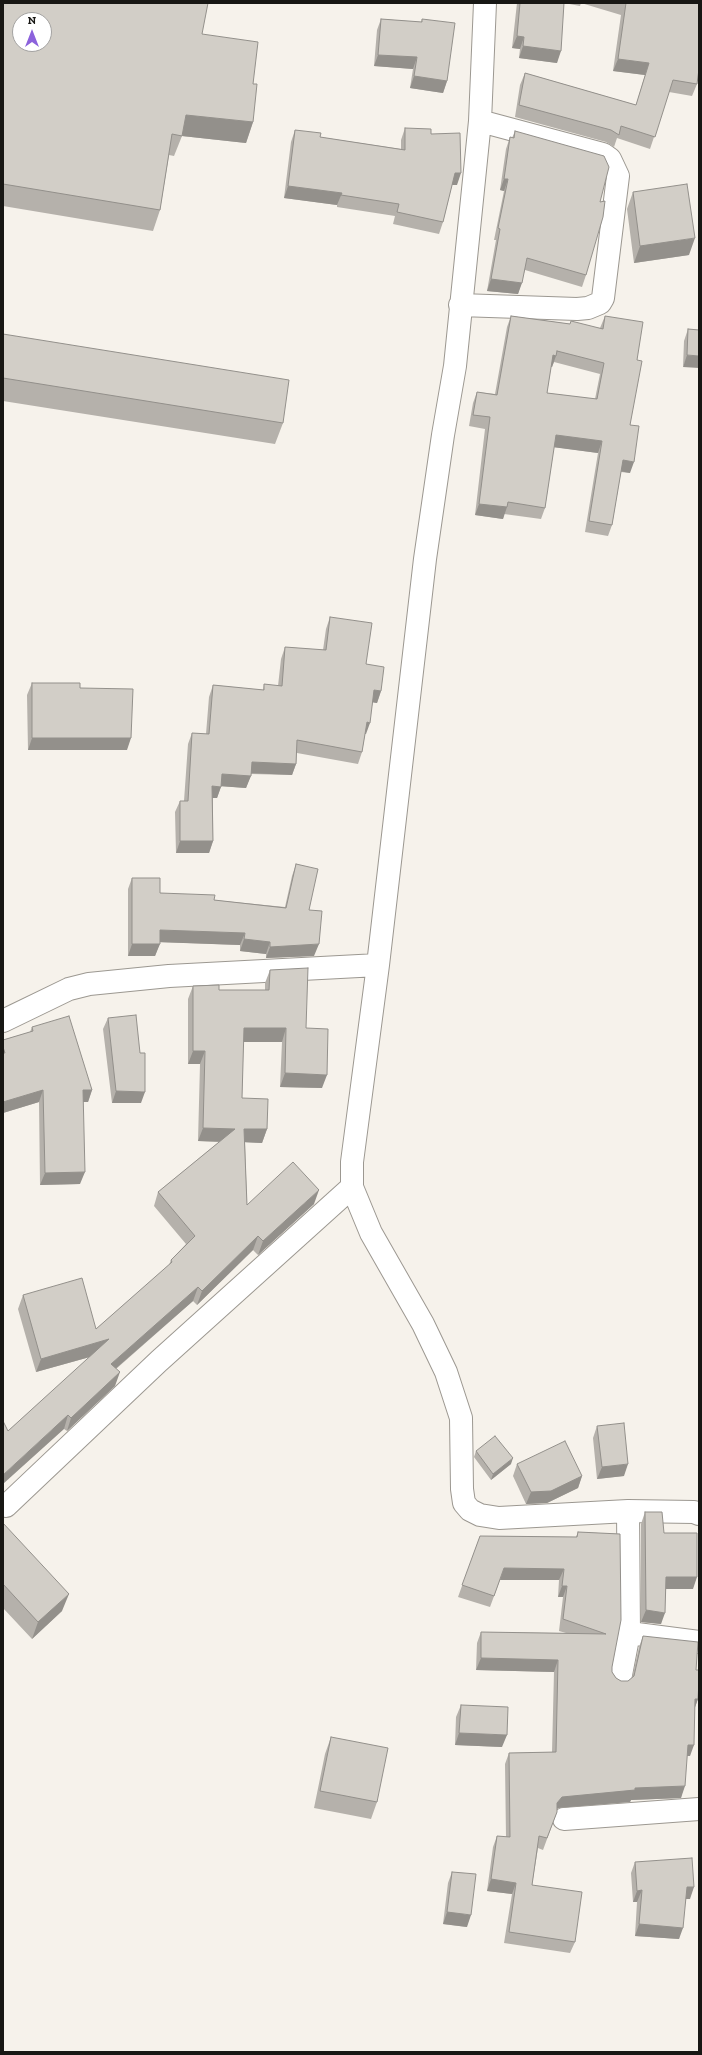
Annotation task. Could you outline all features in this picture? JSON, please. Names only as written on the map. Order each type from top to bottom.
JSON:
[{"type":"street","points":[[485,3],[480,121],[455,366],[442,436],[425,559],[378,965],[352,1162],[352,1187],[371,1233],[423,1324],[446,1372],[461,1418],[462,1489],[464,1503],[470,1510],[480,1515],[499,1518],[628,1511],[694,1512],[699,1514]]},
{"type":"street","points":[[460,306],[577,309],[588,308],[600,303],[603,298],[618,176],[610,159],[603,154],[480,121]]},
{"type":"street","points":[[3,1021],[69,989],[89,984],[176,975],[378,965]]},
{"type":"street","points":[[6,1506],[159,1361],[352,1187]]},
{"type":"street","points":[[620,1680],[629,1632],[628,1511]]},
{"type":"street","points":[[629,1632],[699,1642]]},
{"type":"street","points":[[564,1819],[699,1809]]},
{"type":"building","points":[[3,3],[208,3],[202,34],[258,42],[253,84],[257,84],[253,122],[186,115],[182,136],[172,134],[160,210],[3,184]]},
{"type":"building","points":[[520,3],[564,3],[561,51],[523,46],[524,37],[517,36]]},
{"type":"building","points":[[626,3],[699,3],[699,69],[697,84],[673,80],[655,137],[621,126],[619,135],[611,130],[519,105],[525,73],[636,105],[649,63],[618,59]]},
{"type":"building","points":[[381,19],[422,22],[422,19],[455,23],[447,81],[414,76],[417,57],[378,55]]},
{"type":"building","points":[[405,128],[431,129],[431,134],[460,133],[461,173],[455,173],[443,222],[397,212],[399,204],[341,195],[342,193],[288,186],[295,130],[321,133],[320,137],[405,150]]},
{"type":"building","points":[[515,131],[604,156],[609,167],[600,202],[605,201],[603,217],[586,275],[527,258],[522,283],[491,279],[500,229],[498,228],[508,179],[504,179],[510,137],[514,138]]},
{"type":"building","points":[[687,184],[695,238],[640,246],[633,192]]},
{"type":"building","points":[[511,316],[570,324],[571,321],[603,329],[605,316],[643,322],[637,360],[642,361],[630,425],[639,426],[634,462],[623,460],[612,525],[589,521],[602,441],[556,435],[545,508],[508,502],[507,507],[479,504],[490,417],[473,415],[477,392],[497,395]],"holes":[[[557,351],[604,363],[597,399],[547,393],[553,355],[556,356]]]},
{"type":"building","points":[[688,329],[699,330],[699,356],[687,355]]},
{"type":"building","points":[[3,334],[289,380],[283,423],[3,378]]},
{"type":"building","points":[[330,617],[372,623],[366,664],[384,667],[381,691],[374,690],[370,723],[367,722],[362,752],[297,740],[296,764],[252,762],[251,776],[222,774],[221,787],[212,786],[213,841],[180,841],[180,801],[188,801],[192,733],[209,734],[213,685],[264,690],[264,684],[282,686],[285,647],[326,650]]},
{"type":"building","points":[[32,683],[80,683],[80,688],[133,689],[131,738],[32,738]]},
{"type":"building","points":[[296,864],[318,869],[309,910],[322,911],[319,944],[270,947],[270,942],[244,939],[245,933],[160,930],[160,944],[132,944],[132,878],[160,878],[160,893],[215,895],[214,900],[286,908]]},
{"type":"building","points":[[308,968],[306,1028],[328,1029],[327,1075],[285,1073],[286,1028],[244,1028],[242,1098],[268,1099],[267,1129],[244,1129],[247,1205],[293,1162],[319,1190],[263,1241],[258,1236],[202,1291],[198,1287],[111,1364],[120,1372],[71,1418],[68,1415],[3,1475],[3,1421],[8,1431],[109,1339],[41,1359],[23,1295],[82,1278],[96,1329],[172,1262],[171,1260],[195,1236],[158,1192],[235,1129],[203,1128],[205,1051],[193,1051],[193,986],[219,985],[219,990],[269,990],[270,970]]},
{"type":"building","points":[[136,1015],[140,1053],[145,1053],[145,1092],[116,1091],[108,1018]]},
{"type":"building","points":[[69,1016],[92,1090],[83,1090],[85,1172],[45,1173],[43,1090],[3,1102],[3,1053],[5,1053],[3,1040],[33,1031],[32,1027]]},
{"type":"building","points":[[624,1423],[628,1464],[602,1467],[597,1426]]},
{"type":"building","points":[[495,1436],[513,1458],[493,1474],[476,1451]]},
{"type":"building","points":[[565,1441],[582,1476],[551,1491],[531,1492],[517,1464]]},
{"type":"building","points":[[645,1512],[662,1512],[664,1533],[697,1533],[697,1577],[666,1577],[665,1613],[646,1610]]},
{"type":"building","points":[[3,1523],[69,1594],[38,1622],[3,1584]]},
{"type":"building","points":[[578,1532],[620,1534],[621,1620],[612,1667],[612,1672],[616,1678],[621,1681],[628,1681],[634,1676],[643,1636],[698,1642],[696,1670],[699,1670],[699,1682],[698,1699],[695,1699],[694,1745],[688,1745],[685,1786],[635,1788],[635,1790],[562,1797],[557,1803],[557,1812],[547,1838],[539,1836],[532,1885],[582,1892],[575,1942],[509,1932],[516,1883],[491,1879],[497,1836],[510,1837],[509,1753],[556,1752],[558,1660],[481,1658],[481,1632],[606,1634],[563,1619],[567,1586],[562,1586],[564,1569],[504,1568],[494,1596],[462,1585],[480,1536],[577,1537]]},
{"type":"building","points":[[461,1705],[508,1707],[507,1735],[459,1733]]},
{"type":"building","points":[[331,1737],[388,1748],[377,1802],[320,1791]]},
{"type":"building","points":[[692,1858],[694,1887],[687,1887],[683,1928],[639,1924],[642,1890],[637,1891],[635,1862]]},
{"type":"building","points":[[452,1872],[476,1874],[471,1915],[447,1912]]}]
